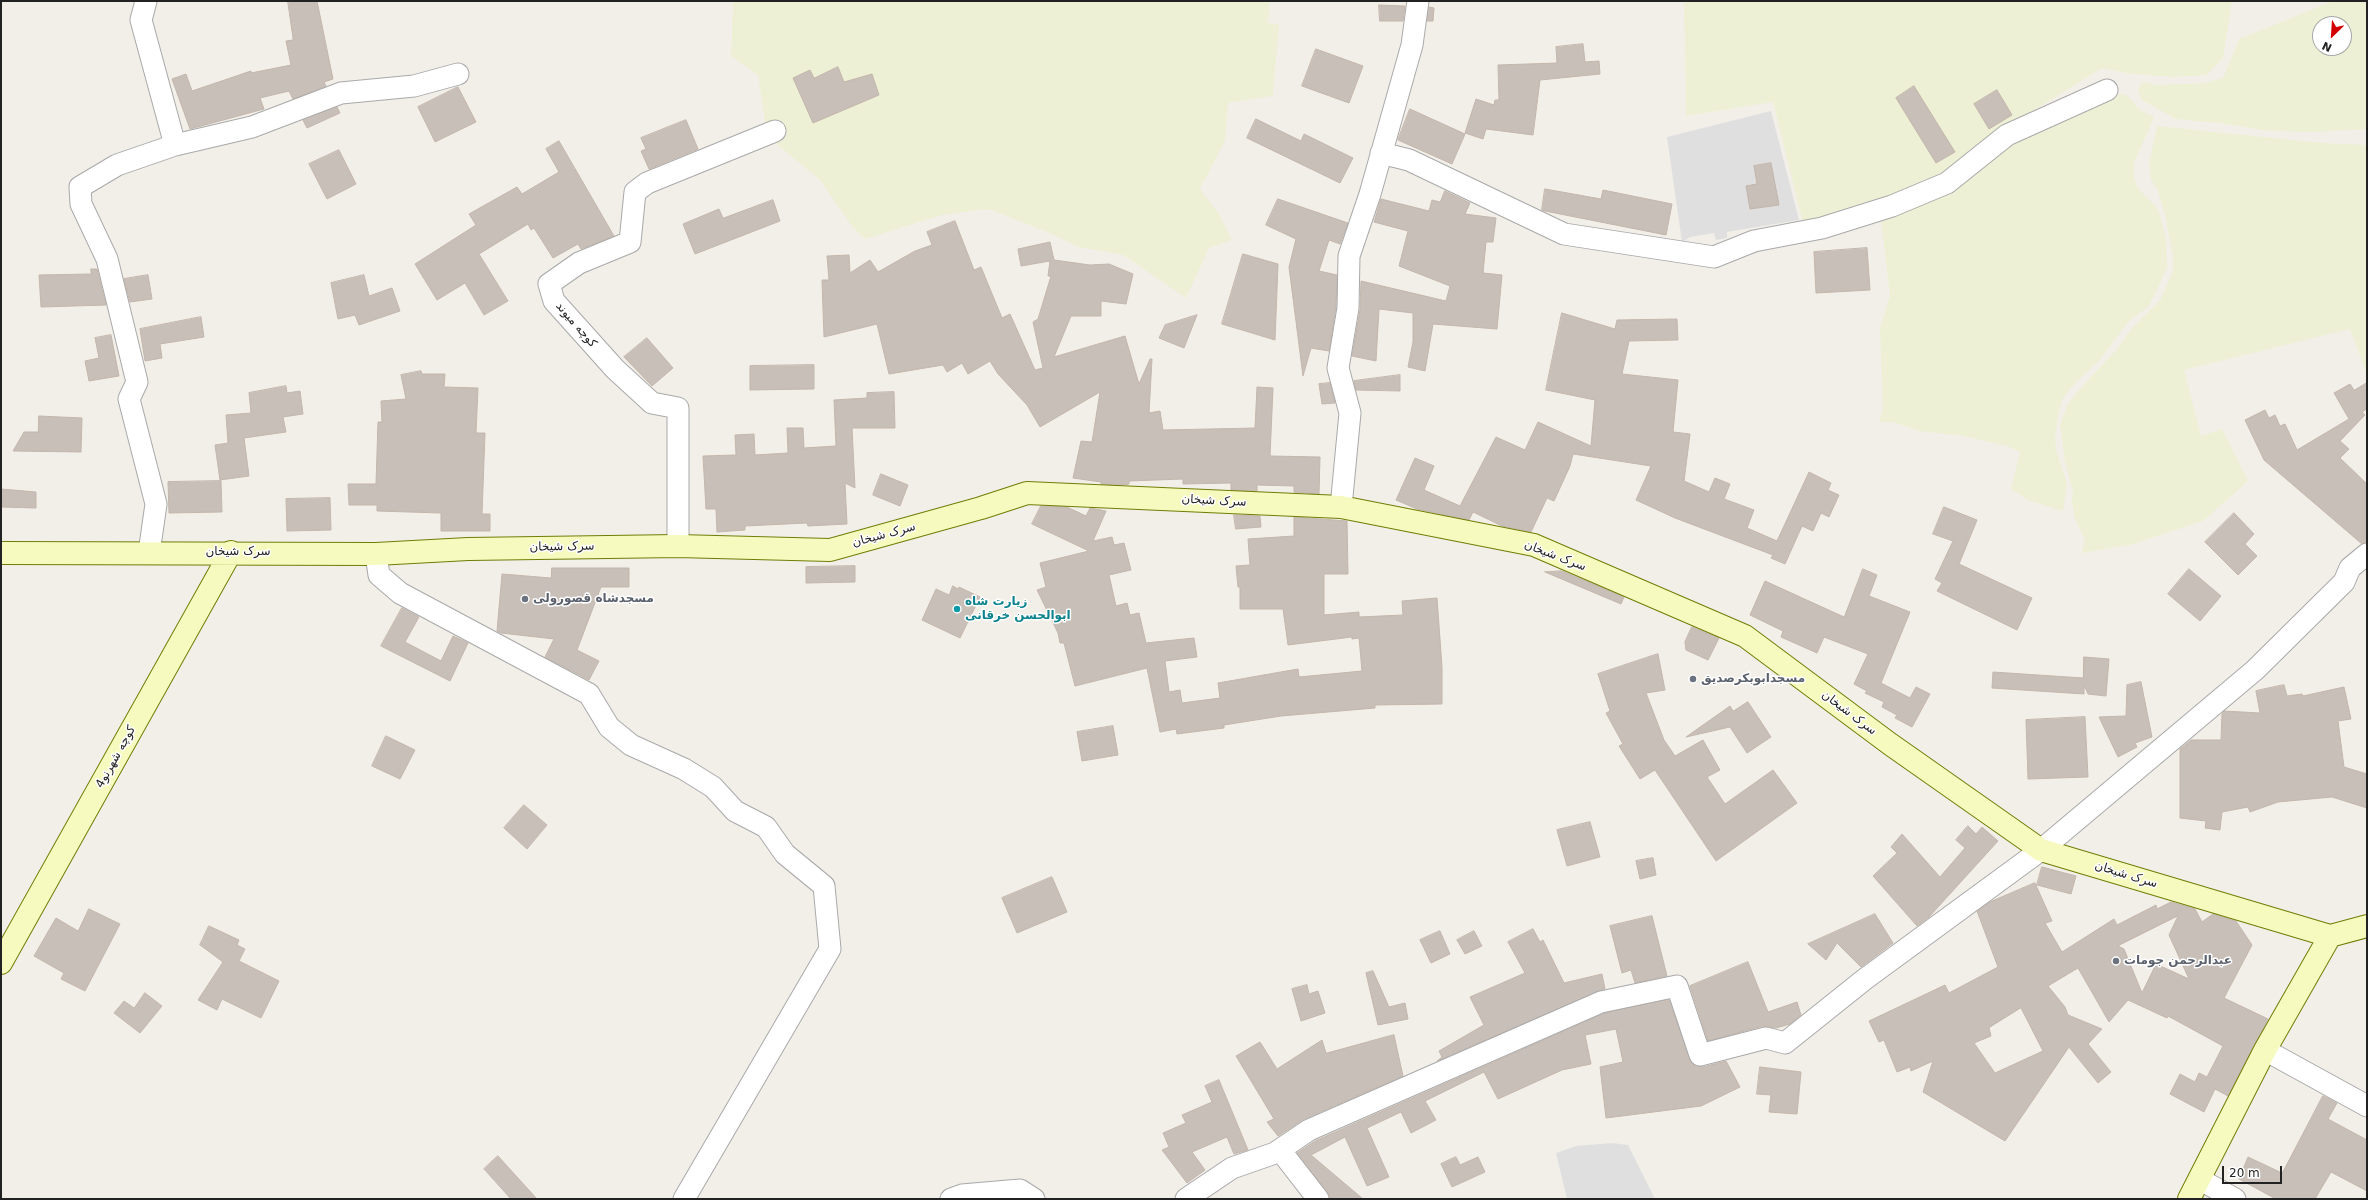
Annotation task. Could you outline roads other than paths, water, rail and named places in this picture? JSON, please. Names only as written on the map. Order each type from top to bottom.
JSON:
[{"type":"street","points":[[146,1],[141,20],[175,145]]},
{"type":"street","points":[[1341,507],[1350,413],[1338,368],[1348,308],[1349,256],[1412,45],[1418,1]]},
{"type":"street","points":[[149,553],[156,504],[130,399],[137,382],[107,259],[82,204],[80,187],[117,165],[175,145],[252,127],[341,93],[414,86],[458,74]]},
{"type":"street","points":[[1381,153],[1409,160],[1564,234],[1714,257],[1754,241],[1822,228],[1899,203],[1947,183],[2007,135],[2108,90]]},
{"type":"street","name":"کوچه میوند","points":[[678,546],[678,408],[652,403],[615,369],[554,301],[549,284],[578,263],[630,242],[635,192],[647,183],[775,131]]},
{"type":"street","name":"سرک شیخان","points":[[1,553],[231,552],[376,554],[468,549],[678,546],[830,550],[981,508],[1027,493],[1341,507],[1534,545],[1745,636],[1890,744],[2041,850],[2330,936]]},
{"type":"street","name":"کوچه شهرنو4","points":[[1,963],[231,552]]},
{"type":"street","points":[[376,554],[379,575],[400,593],[590,694],[610,727],[631,745],[684,770],[713,787],[735,811],[766,827],[785,854],[824,886],[830,948],[684,1199]]},
{"type":"street","points":[[1186,1199],[1232,1168],[1280,1150],[1309,1130],[1601,1002],[1677,986],[1700,1055],[1766,1038],[1785,1043],[1865,979],[2041,850],[2255,670],[2344,582],[2350,568],[2367,554]]},
{"type":"street","points":[[2189,1199],[2265,1050],[2330,936],[2367,926]]},
{"type":"street","points":[[2265,1050],[2367,1106]]},
{"type":"street","points":[[1280,1150],[1318,1199]]},
{"type":"street","points":[[2199,1179],[2235,1199]]},
{"type":"street","points":[[951,1199],[962,1195],[1020,1190],[1034,1199]]},
{"type":"place","name":"مسجدشاه قصورولی","points":[[525,599]]},
{"type":"place","name":"زیارت شاه ابوالحسن خرقانی","points":[[957,609]]},
{"type":"place","name":"مسجدابوبکرصدیق","points":[[1693,679]]},
{"type":"place","name":"عبدالرحمن جومات","points":[[2116,961]]}]
